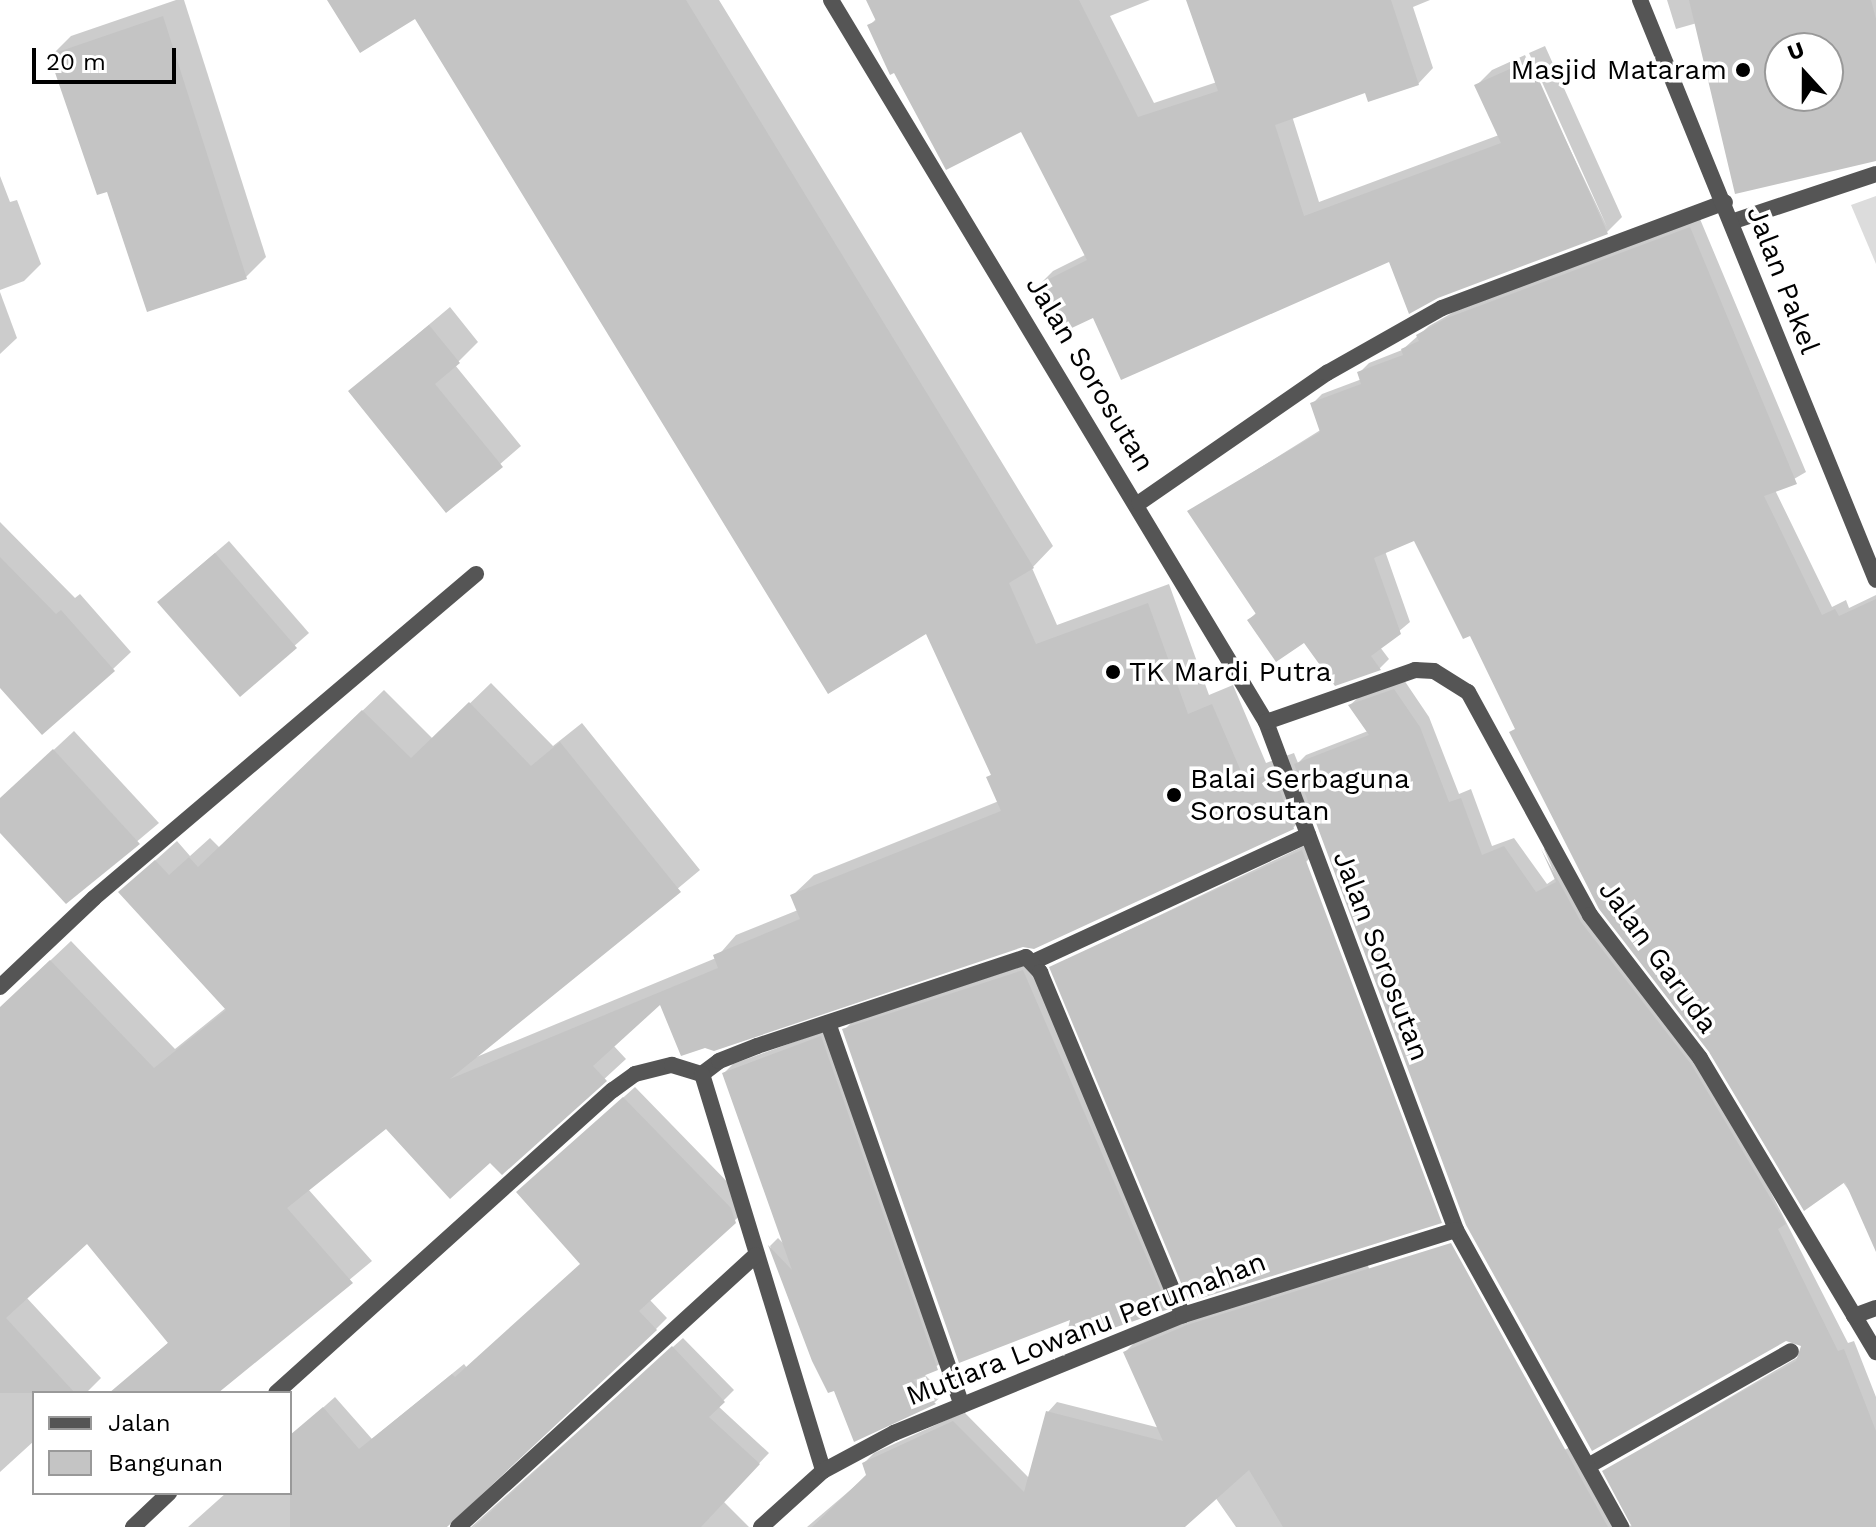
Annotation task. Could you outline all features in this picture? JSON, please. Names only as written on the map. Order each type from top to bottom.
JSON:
[{"type":"street","name":"Jalan Sorosutan","points":[[831,0],[1139,503],[1266,722],[1456,1230],[1621,1527]]},
{"type":"street","name":"Jalan Pakel","points":[[1640,0],[1725,202],[1876,580]]},
{"type":"street","points":[[1731,222],[1876,174]]},
{"type":"street","points":[[1139,503],[1327,373],[1442,308],[1725,202]]},
{"type":"street","points":[[0,987],[94,898],[476,574]]},
{"type":"street","name":"Jalan Garuda","points":[[1266,722],[1415,670],[1434,671],[1468,692],[1590,915],[1700,1058],[1876,1352]]},
{"type":"street","points":[[702,1074],[719,1061],[1014,959],[1033,962],[1308,835]]},
{"type":"street","points":[[1033,962],[1183,1315]]},
{"type":"street","points":[[828,1023],[962,1405]]},
{"type":"street","points":[[278,1391],[613,1090],[635,1074],[662,1067],[695,1069],[702,1074],[823,1471]]},
{"type":"street","name":"Mutiara Lowanu Perumahan","points":[[761,1527],[823,1471],[962,1405],[1183,1315],[1456,1230]]},
{"type":"street","points":[[458,1527],[756,1255]]},
{"type":"street","points":[[1854,1316],[1876,1308]]},
{"type":"street","points":[[1588,1466],[1791,1351]]},
{"type":"street","points":[[133,1527],[167,1495]]},
{"type":"shaded area","points":[[1876,196],[1876,264],[1851,205]]},
{"type":"building","points":[[327,0],[686,0],[1034,568],[1009,583],[1036,644],[1148,603],[1188,714],[1212,704],[1246,783],[1273,772],[1294,829],[1034,949],[1023,947],[714,1051],[705,1048],[681,1056],[660,1005],[593,1066],[607,1081],[502,1175],[490,1163],[450,1199],[386,1129],[287,1208],[353,1283],[220,1391],[111,1391],[168,1343],[87,1244],[6,1318],[73,1391],[0,1393],[0,1007],[50,960],[154,1068],[226,1010],[118,892],[155,860],[169,875],[189,857],[198,867],[362,710],[411,758],[469,702],[531,766],[560,742],[681,892],[450,1079],[718,968],[713,955],[800,919],[790,895],[1001,811],[986,777],[991,775],[926,634],[828,694],[415,19],[360,53]]},
{"type":"building","points":[[866,0],[1079,0],[1138,117],[1218,91],[1186,0],[1391,0],[1419,85],[1368,102],[1365,93],[1275,125],[1304,216],[1501,143],[1474,85],[1530,60],[1608,234],[1438,298],[1409,314],[1389,262],[1121,380],[1093,318],[1059,334],[1035,286],[1087,260],[1021,132],[946,170],[894,73],[890,75],[867,25],[876,21]]},
{"type":"building","points":[[1689,0],[1871,0],[1876,19],[1876,161],[1735,194]]},
{"type":"building","points":[[163,16],[247,279],[147,312],[107,192],[97,195],[49,55]]},
{"type":"building","points":[[1690,227],[1797,484],[1764,496],[1822,615],[1835,609],[1839,616],[1876,599],[1876,1252],[1845,1182],[1804,1211],[1709,1052],[1599,909],[1509,732],[1515,729],[1470,636],[1463,639],[1414,541],[1374,558],[1401,634],[1371,656],[1381,670],[1335,686],[1304,643],[1276,662],[1247,620],[1256,614],[1187,511],[1320,432],[1310,403],[1361,384],[1357,372],[1403,355],[1401,349],[1419,341],[1416,335],[1447,318]]},
{"type":"building","points":[[429,325],[460,363],[435,384],[503,467],[446,513],[348,391]]},
{"type":"building","points":[[215,553],[297,648],[240,697],[157,602]]},
{"type":"building","points":[[0,557],[56,614],[61,610],[115,671],[42,735],[0,688]]},
{"type":"building","points":[[1394,689],[1420,727],[1449,802],[1461,798],[1482,855],[1504,846],[1536,892],[1556,882],[1541,849],[1581,922],[1691,1064],[1786,1224],[1778,1229],[1838,1351],[1844,1349],[1876,1431],[1876,1527],[1632,1527],[1602,1471],[1796,1361],[1801,1346],[1786,1341],[1592,1451],[1466,1225],[1294,764],[1369,735],[1348,705]]},
{"type":"building","points":[[53,749],[140,844],[66,904],[0,833],[0,798]]},
{"type":"building","points":[[1302,850],[1442,1223],[1189,1302],[1049,967]]},
{"type":"building","points":[[1023,970],[1169,1309],[1064,1345],[1070,1320],[959,1363],[842,1029]]},
{"type":"building","points":[[821,1036],[938,1370],[913,1380],[936,1404],[854,1442],[834,1391],[828,1393],[812,1361],[768,1245],[792,1270],[722,1073]]},
{"type":"building","points":[[623,1097],[731,1208],[736,1223],[639,1311],[657,1330],[447,1527],[290,1527],[292,1433],[323,1407],[359,1449],[452,1374],[455,1377],[580,1264],[516,1192]]},
{"type":"building","points":[[1451,1243],[1608,1527],[1283,1527],[1249,1470],[1185,1527],[812,1527],[866,1475],[862,1463],[953,1421],[1024,1492],[1046,1411],[1163,1441],[1123,1352],[1187,1325]]},
{"type":"building","points":[[672,1346],[725,1402],[709,1417],[760,1464],[701,1527],[474,1527]]},
{"type":"place","name":"Masjid Mataram","points":[[1743,70]]},
{"type":"place","name":"TK Mardi Putra","points":[[1113,672]]},
{"type":"place","name":"Balai Serbaguna Sorosutan","points":[[1174,795]]}]
